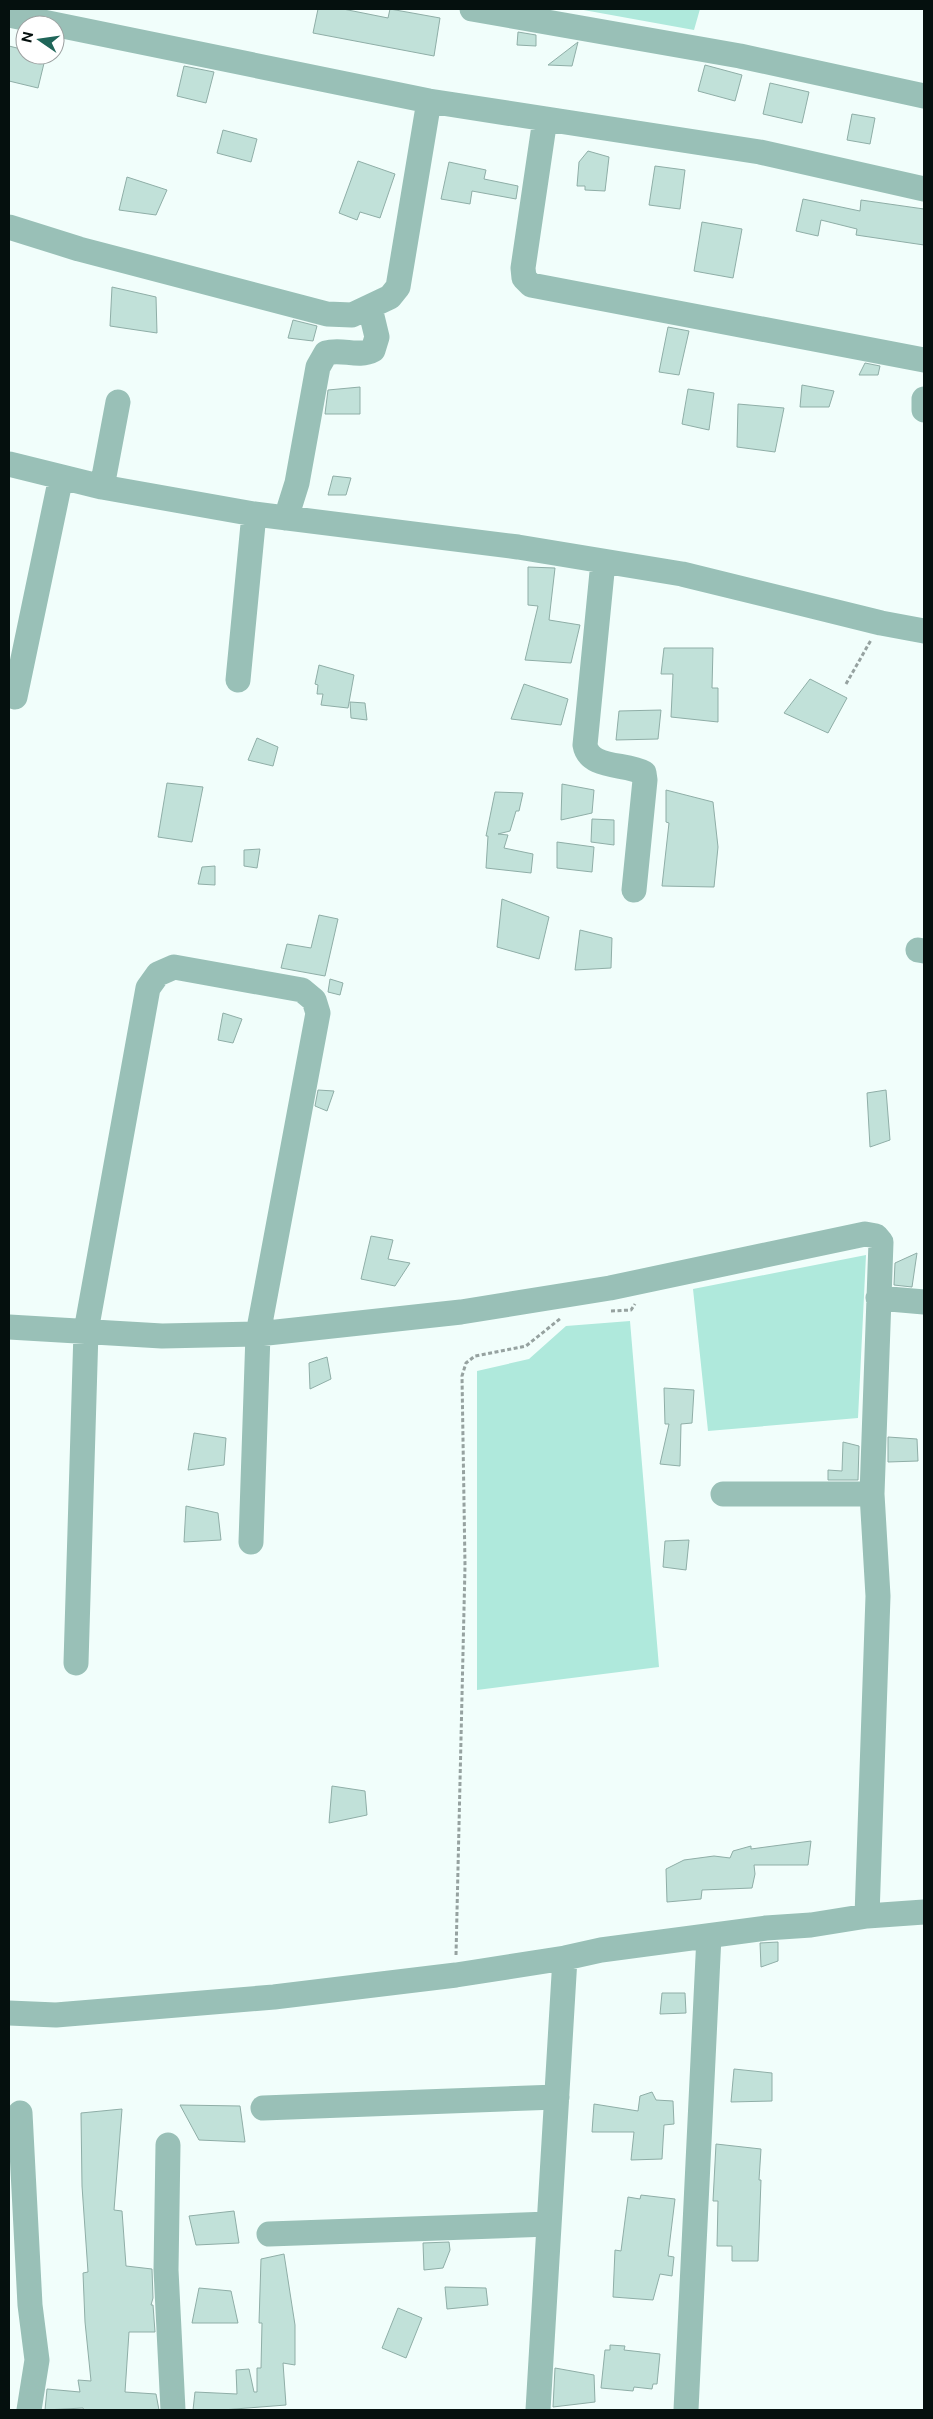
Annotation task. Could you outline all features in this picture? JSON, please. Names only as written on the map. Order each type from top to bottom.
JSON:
[{"type":"street","points":[[472,9],[740,56],[924,96]]},
{"type":"street","points":[[9,15],[429,101],[760,152],[924,189]]},
{"type":"street","points":[[9,227],[79,249],[327,314],[352,315],[390,297],[398,287],[429,101]]},
{"type":"street","points":[[545,119],[522,268],[524,278],[531,285],[924,360]]},
{"type":"street","points":[[286,518],[297,483],[318,367],[326,353],[336,350],[364,355],[373,350],[378,337],[370,308]]},
{"type":"street","points":[[924,399],[924,410]]},
{"type":"street","points":[[102,487],[118,402]]},
{"type":"street","points":[[9,464],[102,487],[254,514],[409,536],[518,548],[682,574],[924,631]]},
{"type":"street","points":[[15,697],[61,477]]},
{"type":"street","points":[[238,680],[254,514]]},
{"type":"street","points":[[603,562],[585,745],[587,754],[593,760],[644,773],[645,780],[634,890]]},
{"type":"street","points":[[76,1663],[86,1331],[148,988],[158,974],[174,967],[302,990],[314,1000],[318,1013],[258,1334],[251,1542]]},
{"type":"street","points":[[9,1328],[162,1336],[258,1334],[349,1322],[461,1312],[610,1288],[865,1234],[876,1236],[881,1242],[872,1494],[878,1596],[867,1916]]},
{"type":"street","points":[[878,1298],[924,1302]]},
{"type":"street","points":[[723,1494],[872,1494]]},
{"type":"street","points":[[9,2013],[56,2015],[203,2004],[456,1975],[565,1958],[601,1950],[766,1928],[811,1925],[867,1916],[924,1912]]},
{"type":"street","points":[[686,2410],[709,1936]]},
{"type":"street","points":[[538,2410],[565,1958]]},
{"type":"street","points":[[263,2108],[557,2097]]},
{"type":"street","points":[[20,2113],[30,2305],[37,2360],[29,2410]]},
{"type":"street","points":[[168,2145],[166,2270],[172,2410]]},
{"type":"street","points":[[269,2234],[549,2224]]},
{"type":"path","points":[[846,684],[881,622]]},
{"type":"path","points":[[602,1312],[631,1310],[635,1304],[635,1296]]},
{"type":"path","points":[[456,1975],[465,1566],[462,1376],[466,1363],[475,1356],[526,1346],[560,1318],[568,1316]]},
{"type":"green space","points":[[578,9],[700,9],[694,30]]},
{"type":"green space","points":[[866,1255],[858,1418],[708,1431],[693,1289]]},
{"type":"green space","points":[[630,1321],[659,1667],[477,1690],[477,1371],[529,1359],[566,1326]]},
{"type":"building","points":[[318,9],[343,9],[388,18],[390,9],[440,18],[434,56],[313,33]]},
{"type":"building","points":[[518,32],[536,35],[536,46],[517,45]]},
{"type":"building","points":[[578,42],[572,66],[548,65]]},
{"type":"building","points":[[9,46],[15,48],[15,65],[44,65],[38,88],[9,81]]},
{"type":"building","points":[[705,65],[742,75],[735,101],[698,91]]},
{"type":"building","points":[[184,66],[214,72],[206,103],[177,96]]},
{"type":"building","points":[[770,83],[809,92],[802,123],[763,114]]},
{"type":"building","points":[[852,114],[875,118],[870,144],[847,140]]},
{"type":"building","points":[[223,130],[257,139],[251,162],[217,153]]},
{"type":"building","points":[[588,151],[609,157],[605,191],[585,190],[585,186],[577,186],[579,162]]},
{"type":"building","points":[[358,161],[395,174],[380,218],[360,212],[357,220],[339,213]]},
{"type":"building","points":[[449,162],[486,170],[484,179],[518,186],[516,199],[472,191],[470,204],[441,199]]},
{"type":"building","points":[[655,166],[685,170],[680,209],[649,205]]},
{"type":"building","points":[[127,177],[167,190],[156,215],[119,210]]},
{"type":"building","points":[[803,199],[860,211],[861,200],[924,209],[924,245],[856,235],[857,229],[821,220],[818,236],[796,231]]},
{"type":"building","points":[[702,222],[742,229],[733,278],[694,271]]},
{"type":"building","points":[[112,287],[156,297],[157,333],[110,326]]},
{"type":"building","points":[[293,320],[317,326],[313,341],[288,338]]},
{"type":"building","points":[[668,327],[689,331],[679,375],[659,372]]},
{"type":"building","points":[[865,363],[880,366],[878,375],[859,375]]},
{"type":"building","points":[[802,385],[834,391],[829,407],[800,407]]},
{"type":"building","points":[[360,387],[360,414],[325,414],[328,390]]},
{"type":"building","points":[[688,389],[714,393],[709,430],[682,424]]},
{"type":"building","points":[[738,404],[784,408],[775,452],[737,447]]},
{"type":"building","points":[[333,476],[351,478],[346,495],[328,495]]},
{"type":"building","points":[[528,567],[555,568],[549,620],[580,625],[571,663],[525,660],[538,606],[528,605]]},
{"type":"building","points":[[664,648],[713,648],[712,688],[718,688],[718,722],[671,717],[673,674],[661,674]]},
{"type":"building","points":[[319,665],[354,675],[348,708],[321,705],[323,694],[317,694],[318,685],[315,684]]},
{"type":"building","points":[[810,679],[847,698],[828,733],[784,713]]},
{"type":"building","points":[[524,684],[568,699],[561,725],[511,719]]},
{"type":"building","points":[[350,702],[365,703],[367,720],[351,718]]},
{"type":"building","points":[[661,710],[658,739],[616,740],[619,711]]},
{"type":"building","points":[[257,738],[278,747],[273,766],[248,760]]},
{"type":"building","points":[[167,783],[203,787],[192,842],[158,837]]},
{"type":"building","points":[[562,784],[594,790],[592,813],[561,820]]},
{"type":"building","points":[[666,790],[713,802],[718,847],[714,887],[662,886],[669,823],[666,822]]},
{"type":"building","points":[[495,792],[523,793],[519,811],[516,811],[510,831],[498,834],[508,835],[504,848],[533,854],[531,873],[486,868],[488,836],[486,836]]},
{"type":"building","points":[[592,819],[614,820],[614,845],[591,842]]},
{"type":"building","points":[[557,842],[594,847],[592,872],[557,868]]},
{"type":"building","points":[[260,849],[257,868],[244,866],[244,850]]},
{"type":"building","points":[[215,866],[215,885],[198,884],[202,867]]},
{"type":"building","points":[[502,899],[549,917],[539,959],[497,947]]},
{"type":"building","points":[[319,915],[338,919],[325,976],[281,968],[287,944],[311,948]]},
{"type":"building","points":[[580,930],[612,938],[611,968],[575,970]]},
{"type":"building","points":[[330,979],[343,983],[340,995],[328,992]]},
{"type":"building","points":[[223,1013],[242,1019],[233,1043],[218,1040]]},
{"type":"building","points":[[318,1090],[334,1091],[327,1111],[315,1106]]},
{"type":"building","points":[[886,1090],[890,1140],[870,1147],[867,1093]]},
{"type":"building","points":[[371,1236],[393,1240],[388,1259],[410,1263],[395,1286],[361,1279]]},
{"type":"building","points":[[917,1253],[912,1287],[894,1285],[895,1263]]},
{"type":"building","points":[[327,1357],[331,1379],[310,1389],[309,1363]]},
{"type":"building","points":[[664,1388],[694,1390],[692,1423],[681,1424],[680,1466],[660,1464],[669,1424],[665,1424]]},
{"type":"building","points":[[194,1433],[226,1438],[224,1465],[188,1470]]},
{"type":"building","points":[[888,1437],[917,1439],[918,1461],[888,1462]]},
{"type":"building","points":[[843,1442],[859,1446],[858,1480],[828,1480],[828,1470],[842,1471]]},
{"type":"building","points":[[186,1506],[218,1513],[221,1540],[184,1542]]},
{"type":"building","points":[[689,1540],[686,1570],[663,1567],[665,1541]]},
{"type":"building","points":[[332,1786],[365,1791],[367,1815],[329,1823]]},
{"type":"building","points":[[811,1841],[808,1865],[754,1865],[755,1874],[752,1888],[702,1890],[701,1899],[667,1902],[666,1869],[684,1860],[714,1856],[730,1858],[733,1851],[751,1846],[751,1849]]},
{"type":"building","points":[[778,1942],[778,1961],[761,1967],[760,1943]]},
{"type":"building","points":[[662,1993],[685,1993],[686,2013],[660,2014]]},
{"type":"building","points":[[734,2069],[772,2073],[772,2101],[731,2102]]},
{"type":"building","points":[[652,2092],[656,2100],[673,2101],[674,2124],[664,2125],[662,2159],[631,2160],[634,2132],[592,2132],[594,2104],[638,2111],[640,2096]]},
{"type":"building","points":[[180,2105],[240,2106],[245,2142],[199,2140]]},
{"type":"building","points":[[122,2109],[114,2210],[122,2211],[126,2266],[152,2269],[153,2298],[151,2305],[153,2305],[155,2332],[129,2332],[125,2392],[156,2394],[159,2410],[84,2410],[83,2408],[45,2410],[47,2389],[80,2392],[78,2380],[91,2381],[85,2322],[83,2273],[88,2272],[82,2186],[81,2113]]},
{"type":"building","points":[[716,2144],[761,2149],[758,2261],[732,2261],[732,2246],[717,2246],[718,2201],[713,2201]]},
{"type":"building","points":[[641,2195],[675,2199],[668,2256],[674,2257],[672,2276],[660,2274],[653,2300],[613,2297],[615,2250],[621,2251],[628,2197],[640,2199]]},
{"type":"building","points":[[234,2211],[239,2243],[196,2245],[189,2216]]},
{"type":"building","points":[[449,2242],[450,2250],[443,2268],[424,2270],[423,2243]]},
{"type":"building","points":[[284,2254],[295,2325],[295,2365],[283,2363],[286,2405],[222,2410],[193,2410],[195,2392],[237,2394],[236,2370],[249,2369],[254,2392],[257,2392],[257,2368],[261,2368],[262,2323],[259,2323],[261,2259]]},
{"type":"building","points":[[445,2287],[486,2288],[488,2305],[447,2309]]},
{"type":"building","points":[[199,2288],[231,2291],[238,2323],[192,2323]]},
{"type":"building","points":[[398,2308],[422,2318],[406,2358],[382,2348]]},
{"type":"building","points":[[610,2345],[625,2346],[624,2350],[660,2354],[657,2384],[653,2384],[652,2389],[634,2387],[633,2391],[601,2388],[605,2350],[610,2350]]},
{"type":"building","points":[[555,2368],[594,2375],[595,2402],[553,2407]]}]
